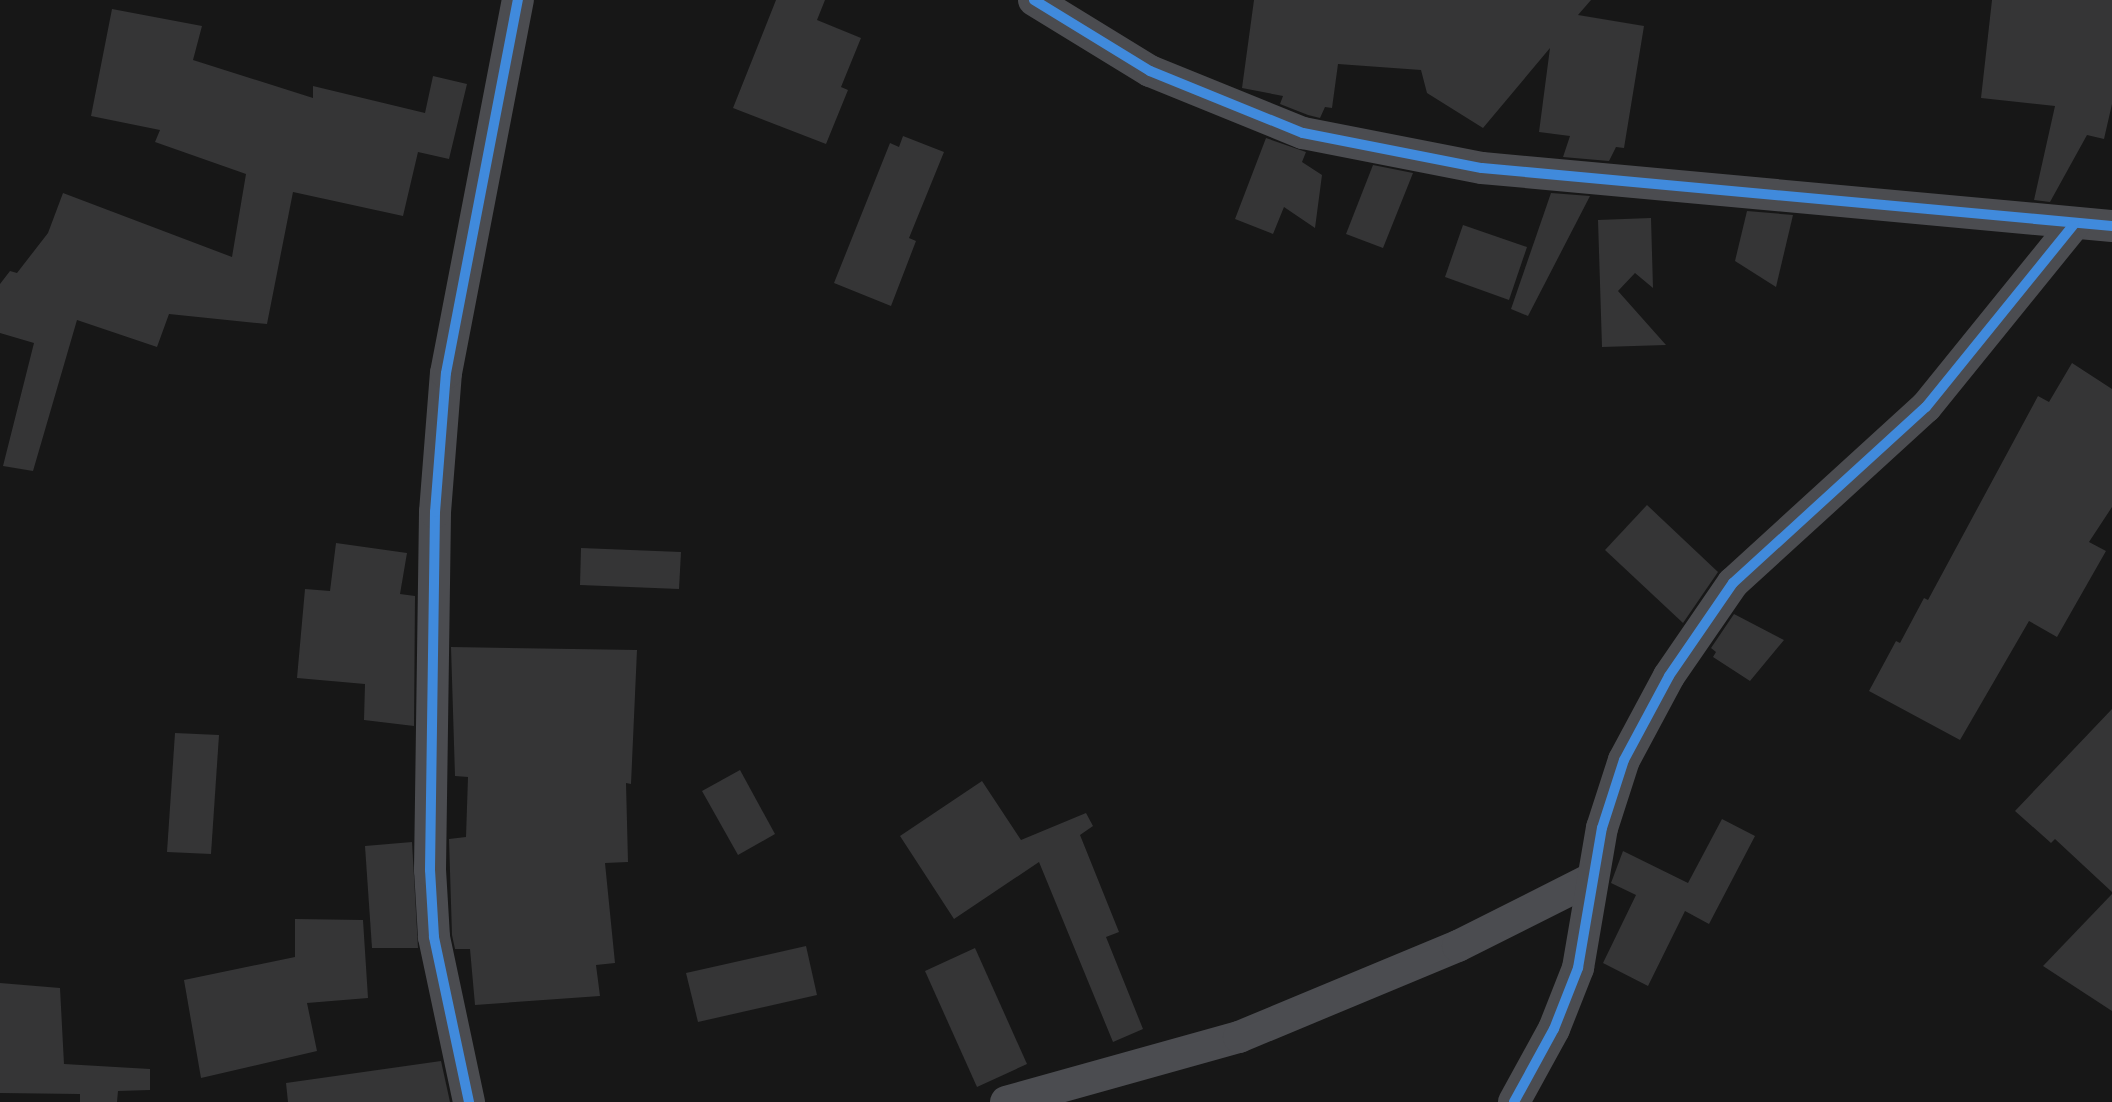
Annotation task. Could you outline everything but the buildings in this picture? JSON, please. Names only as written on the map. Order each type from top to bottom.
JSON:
[{"type":"street","points":[[469,1102],[434,937],[430,870],[435,512],[446,373],[518,0]]},
{"type":"street","points":[[1034,0],[1150,71],[1303,133],[1482,168],[2112,226]]},
{"type":"street","points":[[1514,1102],[1555,1029],[1578,968],[1602,828],[1624,760],[1669,676],[1733,583],[1926,407],[2074,224]]},
{"type":"street","points":[[1006,1102],[1239,1037],[1458,946],[1593,878]]},
{"type":"cycle path","points":[[469,1102],[434,937],[430,870],[435,512],[446,373],[518,0]]},
{"type":"cycle path","points":[[1034,0],[1150,71],[1303,133],[1482,168],[2112,226]]},
{"type":"cycle path","points":[[1514,1102],[1554,1029],[1578,968],[1602,828],[1624,760],[1669,676],[1733,583],[1926,407],[2074,224]]}]
